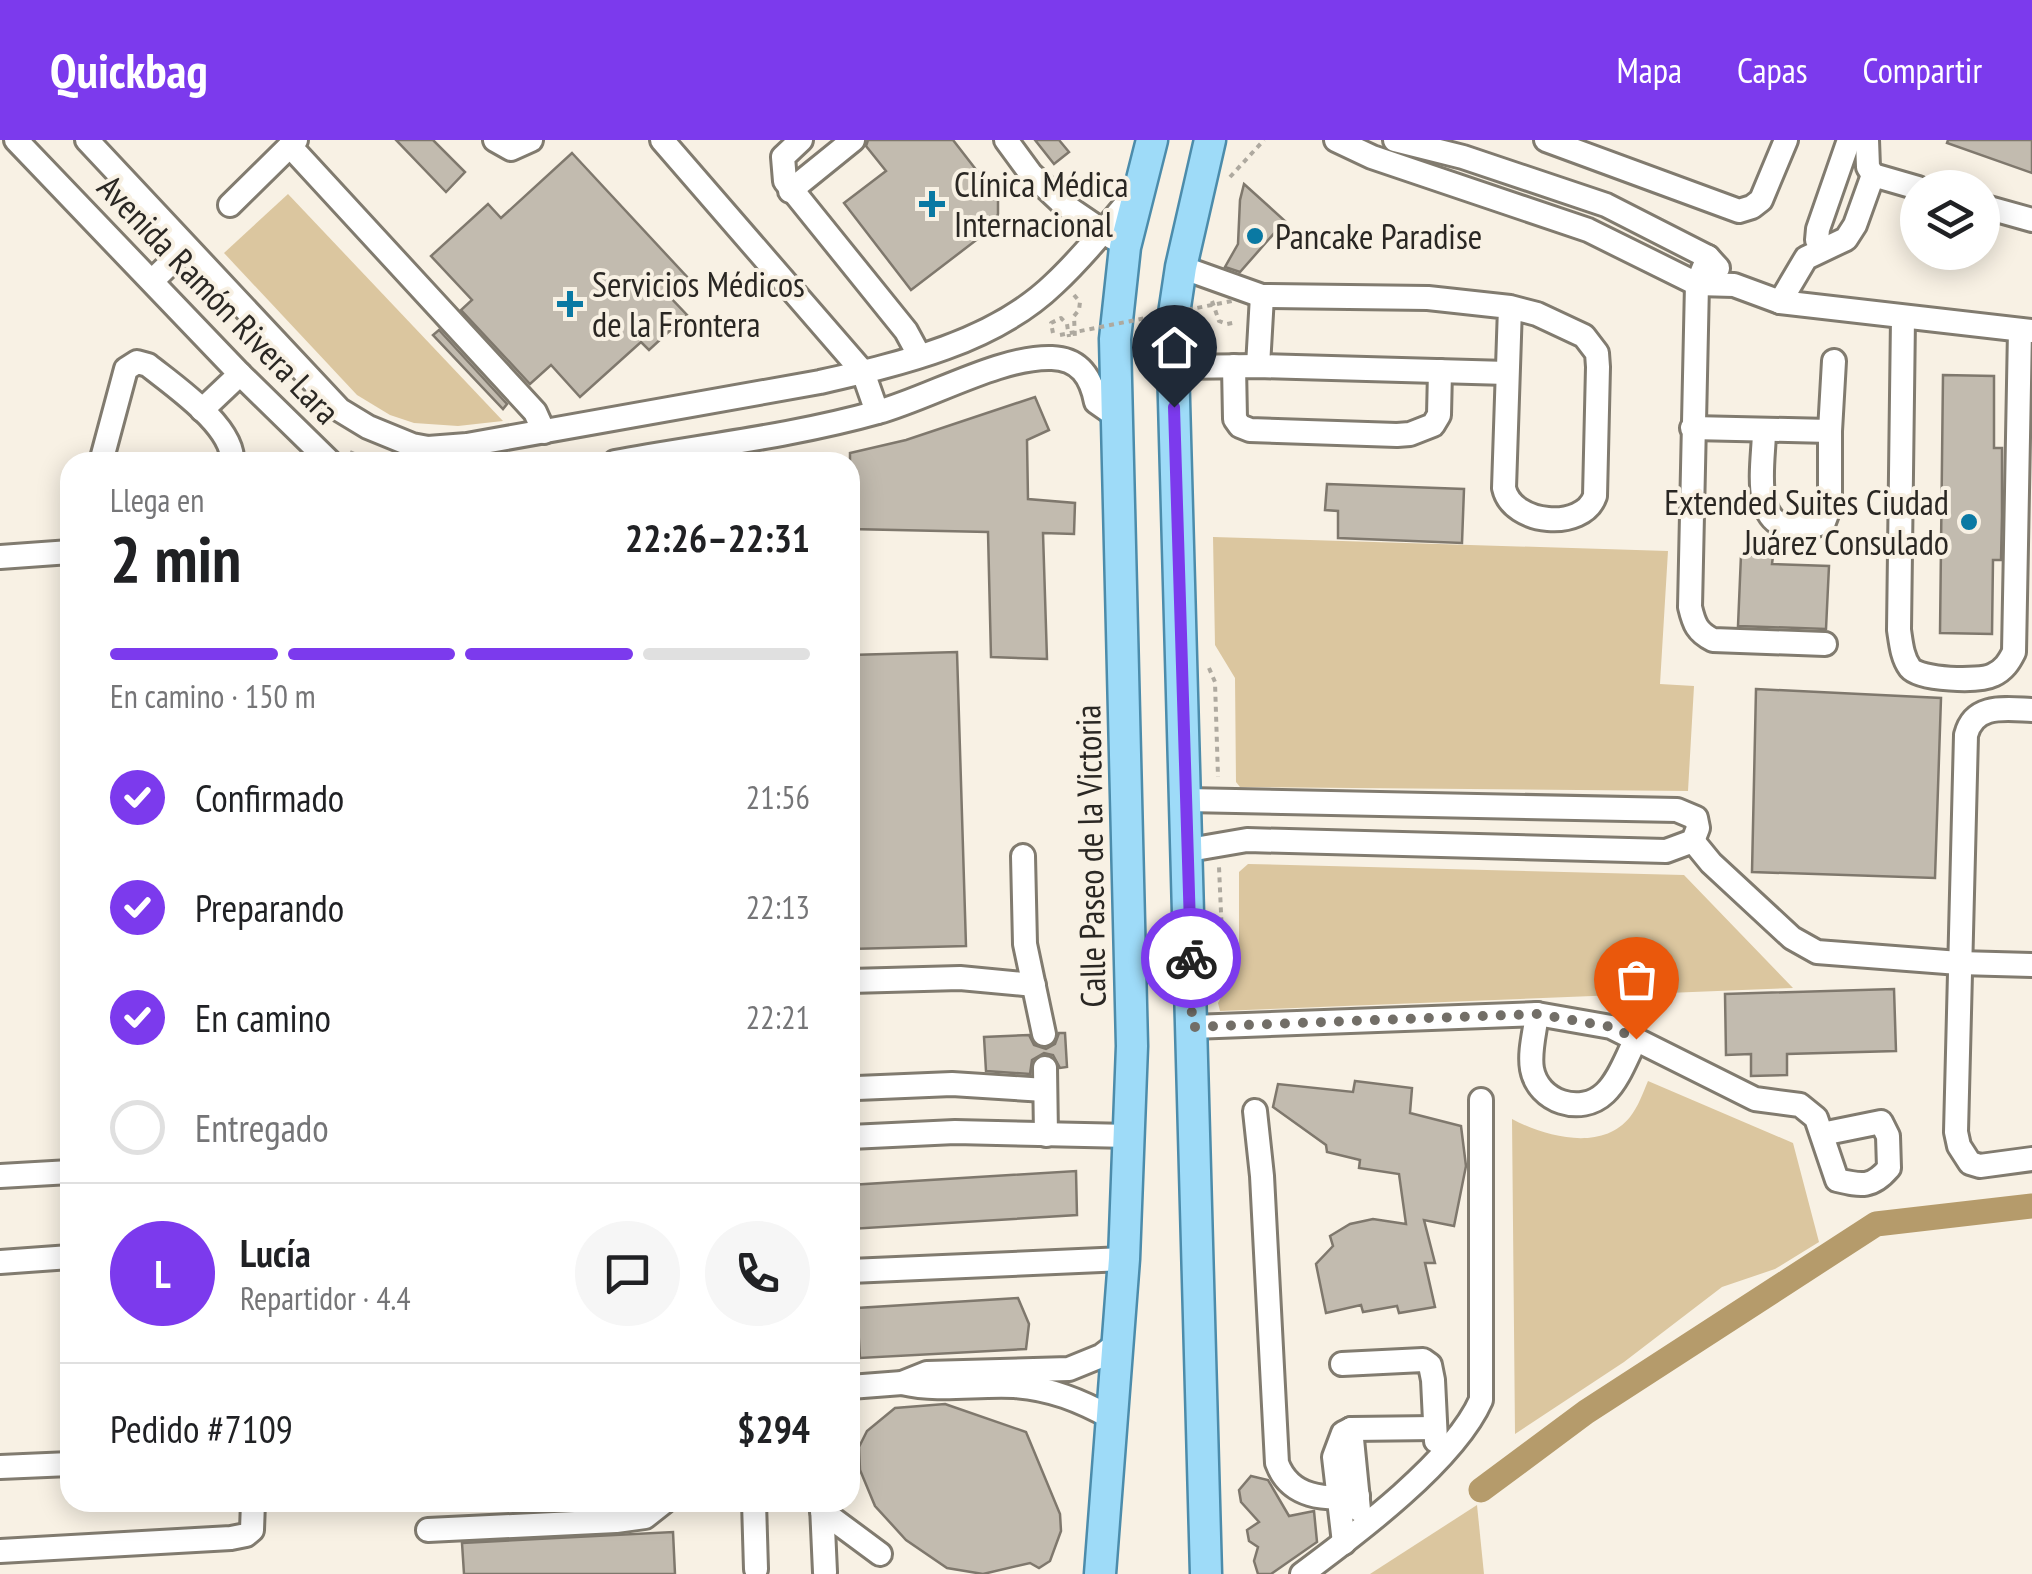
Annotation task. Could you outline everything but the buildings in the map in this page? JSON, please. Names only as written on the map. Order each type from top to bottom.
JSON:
[{"type":"main road","name":"Calle Paseo de la Victoria","points":[[1100,1574],[1124,1259],[1132,1046],[1114,238],[1139,189],[1152,140]]},
{"type":"main road","points":[[1206,1574],[1172,327],[1181,267],[1213,142]]},
{"type":"street","name":"Avenida Ramón Rivera Lara","points":[[16,140],[313,452]]},
{"type":"street","name":"Avenida Ramón Rivera Lara","points":[[87,140],[340,410],[422,452]]},
{"type":"street","points":[[495,140],[512,149],[532,140]]},
{"type":"street","points":[[662,140],[863,372],[877,412]]},
{"type":"street","points":[[801,140],[783,156],[782,170],[790,191],[906,331],[919,356]]},
{"type":"street","points":[[790,191],[853,140]]},
{"type":"street","points":[[1006,140],[1031,174],[1063,204],[1114,238]]},
{"type":"street","points":[[1336,140],[1372,157],[1588,230],[1696,284],[1734,286],[1780,302],[2026,330],[2014,652],[2001,671],[1990,678],[1920,675],[1904,658],[1899,630],[1903,318]]},
{"type":"street","points":[[1395,140],[1463,157],[1606,205],[1708,257],[1734,286]]},
{"type":"street","points":[[1546,140],[1739,211],[1752,208],[1760,200],[1786,140]]},
{"type":"street","points":[[1822,248],[1817,240],[1818,229],[1850,140]]},
{"type":"street","points":[[1866,140],[1868,167],[1873,175],[1900,183]]},
{"type":"street","points":[[230,205],[293,143],[535,412],[544,432]]},
{"type":"street","points":[[1780,302],[1806,258],[1846,239],[1873,175]]},
{"type":"street","points":[[2000,211],[2032,220]]},
{"type":"street","name":"Avenida Ramón Rivera Lara","points":[[441,452],[863,372],[919,356],[1012,316],[1114,238]]},
{"type":"street","points":[[153,280],[186,248]]},
{"type":"street","points":[[1708,257],[1696,284],[1690,607],[1694,624],[1701,634],[1713,640],[1825,644]]},
{"type":"street","points":[[1181,267],[1262,296],[1428,298],[1510,306],[1584,336],[1597,353],[1595,496],[1585,512],[1564,517],[1533,516],[1519,513],[1506,500],[1510,306]]},
{"type":"street","points":[[1258,366],[1262,296]]},
{"type":"street","points":[[667,452],[877,412],[1000,368],[1055,358],[1075,364],[1085,372],[1092,382],[1096,402],[1116,416]]},
{"type":"street","points":[[1764,431],[1765,506],[1775,523],[1814,527],[1824,522],[1828,515],[1834,361]]},
{"type":"street","points":[[103,452],[126,369],[137,362],[148,364],[202,410],[229,441],[231,452]]},
{"type":"street","points":[[1234,366],[1236,419],[1240,426],[1250,430],[1397,435],[1434,425],[1439,414],[1440,371]]},
{"type":"street","points":[[1173,367],[1507,372]]},
{"type":"street","points":[[202,410],[240,374]]},
{"type":"street","points":[[1692,428],[1830,431]]},
{"type":"street","points":[[0,557],[60,553]]},
{"type":"street","points":[[2032,710],[1986,710],[1968,726],[1956,1132],[1959,1146],[1970,1163],[1980,1166],[2032,1159]]},
{"type":"street","points":[[1187,800],[1678,810],[1696,818],[1698,828],[1692,841],[1666,850],[1247,840],[1188,850]]},
{"type":"street","points":[[1438,805],[1438,845]]},
{"type":"street","points":[[1692,841],[1710,864],[1806,947],[1830,954],[2032,965]]},
{"type":"street","points":[[1023,856],[1025,944],[1044,1034]]},
{"type":"street","points":[[860,981],[960,978],[1034,985]]},
{"type":"street","points":[[1537,1014],[1532,1069],[1542,1090],[1560,1102],[1585,1104],[1606,1092],[1636,1039]]},
{"type":"street","points":[[1192,1027],[1537,1014],[1612,1027],[1755,1099],[1800,1104],[1816,1118],[1822,1134]]},
{"type":"street","points":[[860,1088],[1045,1079],[1046,1134]]},
{"type":"street","points":[[1302,1574],[1436,1460],[1469,1422],[1482,1400],[1480,1100]]},
{"type":"street","points":[[1255,1112],[1277,1463],[1288,1483],[1298,1491],[1348,1497]]},
{"type":"street","points":[[860,1137],[955,1132],[1130,1136]]},
{"type":"street","points":[[0,1176],[60,1173]]},
{"type":"street","points":[[0,1262],[60,1259]]},
{"type":"street","points":[[860,1272],[1124,1259]]},
{"type":"street","points":[[860,1385],[902,1382],[931,1390],[1012,1379],[1069,1369],[1101,1356],[1118,1343]]},
{"type":"street","points":[[1342,1364],[1423,1360],[1430,1365],[1436,1460]]},
{"type":"street","points":[[1012,1379],[1085,1403],[1112,1418]]},
{"type":"street","points":[[1352,1535],[1336,1446],[1342,1434],[1351,1429],[1435,1428]]},
{"type":"street","points":[[0,1467],[60,1464]]},
{"type":"street","points":[[0,1551],[232,1538],[252,1530],[253,1512]]},
{"type":"street","points":[[428,1530],[616,1521],[645,1517],[651,1512]]},
{"type":"street","points":[[754,1512],[756,1569]]},
{"type":"street","points":[[822,1512],[825,1572]]},
{"type":"street","points":[[828,1512],[880,1554]]},
{"type":"path","points":[[1061,343],[1077,337],[1074,316],[1080,302],[1077,296],[1064,294]]},
{"type":"path","points":[[1211,294],[1219,322],[1238,321]]},
{"type":"path","points":[[1070,342],[1065,320],[1058,318],[1050,323],[1052,332],[1060,336],[1232,302]]},
{"type":"shaded area","points":[[288,194],[503,421],[458,426],[414,423],[390,415],[357,395],[224,253]]},
{"type":"shaded area","points":[[1213,537],[1668,551],[1660,684],[1694,686],[1688,791],[1240,787],[1236,782],[1235,678],[1215,645]]},
{"type":"shaded area","points":[[1248,864],[1684,875],[1793,988],[1220,1011],[1218,1003],[1239,962],[1239,872]]},
{"type":"shaded area","points":[[1648,1081],[1793,1143],[1819,1242],[1775,1269],[1722,1287],[1624,1362],[1515,1434],[1512,1119],[1557,1136],[1605,1135],[1630,1117]]},
{"type":"shaded area","points":[[1477,1505],[1484,1574],[1370,1574]]},
{"type":"waterway","points":[[1481,1490],[1586,1412],[1876,1224],[2032,1206]]},
{"type":"way so far","points":[[1191,958],[1192,1027],[1537,1014],[1612,1027],[1636,1039]]},
{"type":"place","name":"Clínica Médica Internacional","points":[[932,204]]},
{"type":"place","name":"Pancake Paradise","points":[[1255,236]]},
{"type":"place","name":"Servicios Médicos de la Frontera","points":[[570,304]]},
{"type":"place","name":"Extended Suites Ciudad Juárez Consulado","points":[[1969,522]]},
{"type":"route","points":[[1174,407],[1191,958]]}]
